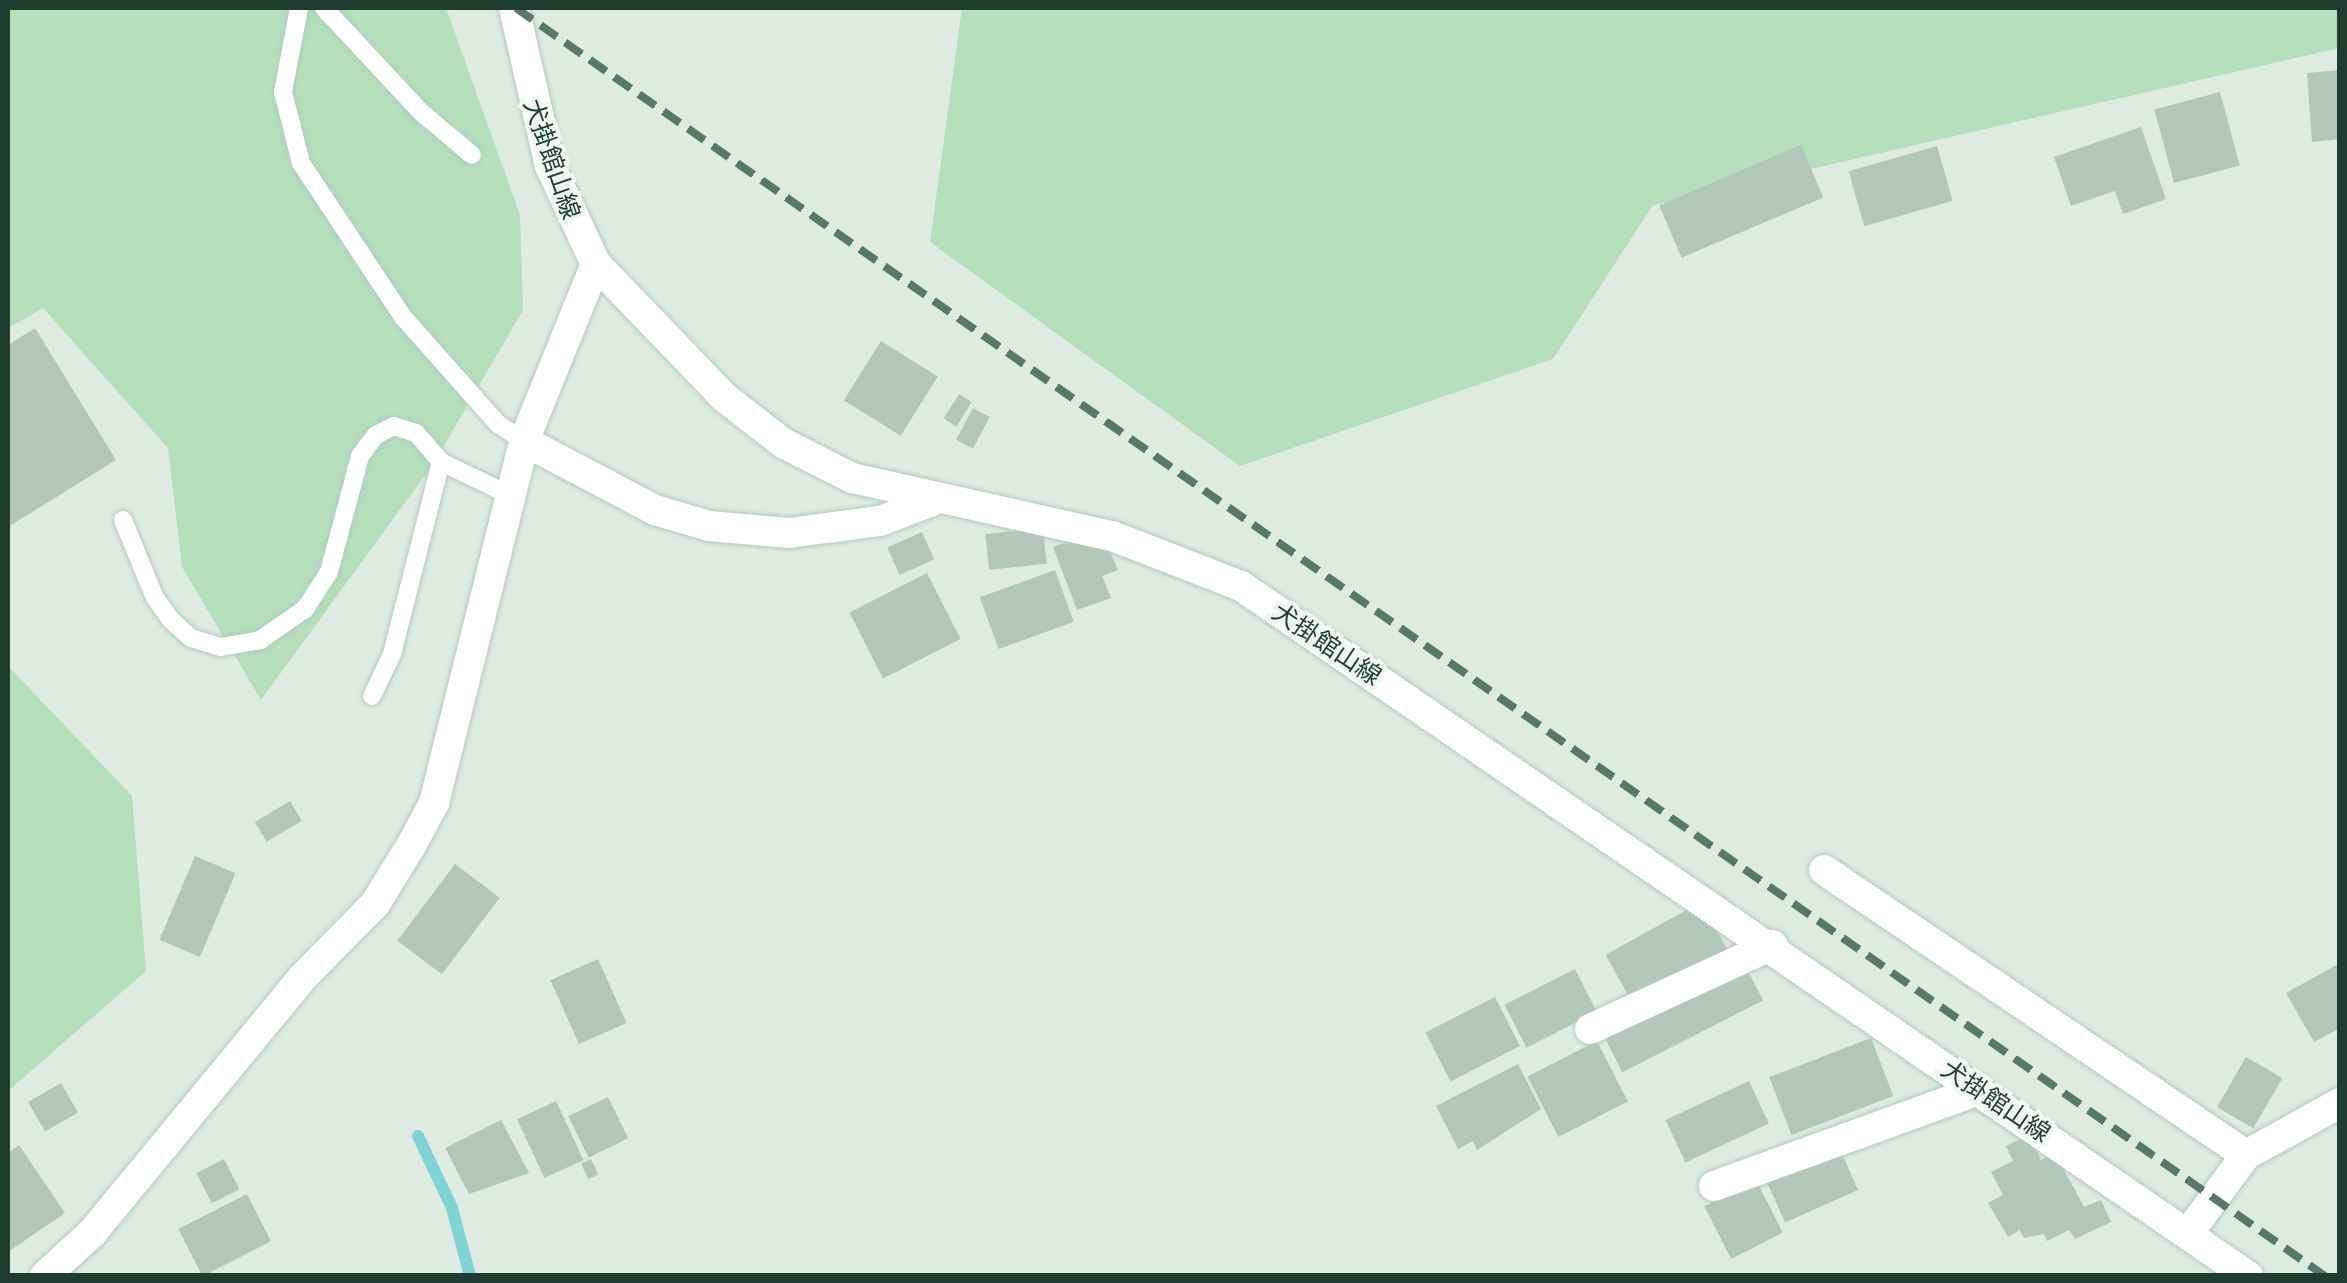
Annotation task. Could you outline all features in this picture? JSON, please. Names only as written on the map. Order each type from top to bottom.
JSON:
[{"type":"street","name":"犬掛館山線","points":[[514,8],[535,116],[566,211],[596,264],[725,398],[783,443],[852,478],[932,500],[1112,536],[1241,586],[1772,945],[2248,1276]]},
{"type":"street","points":[[45,1276],[92,1234],[302,978],[375,904],[412,844],[434,802],[524,441],[596,264]]},
{"type":"street","points":[[524,441],[655,510],[709,526],[788,533],[880,522],[932,500]]},
{"type":"street","points":[[1824,870],[2246,1155]]},
{"type":"street","points":[[1590,1029],[1772,945]]},
{"type":"street","points":[[1714,1186],[1979,1090]]},
{"type":"street","points":[[2189,1232],[2246,1155],[2340,1104]]},
{"type":"lane","points":[[298,8],[283,92],[301,163],[402,316],[498,424],[524,441]]},
{"type":"lane","points":[[324,8],[422,113],[472,155]]},
{"type":"lane","points":[[123,520],[154,598],[192,638],[221,647],[260,640],[305,609],[329,572],[360,456],[376,435],[394,426],[416,432],[440,462],[510,495]]},
{"type":"lane","points":[[372,696],[392,654],[440,462]]},
{"type":"green space","points":[[8,8],[446,8],[520,215],[523,310],[434,463],[261,700],[182,567],[168,448],[43,308],[8,328]]},
{"type":"green space","points":[[962,8],[2339,8],[2339,48],[1653,205],[1553,359],[1240,466],[930,242]]},
{"type":"green space","points":[[8,666],[132,796],[146,971],[8,1091]]},
{"type":"building","points":[[2340,70],[2340,139],[2312,142],[2307,73]]},
{"type":"building","points":[[2220,92],[2240,165],[2174,183],[2154,110]]},
{"type":"building","points":[[2141,127],[2166,199],[2123,214],[2115,191],[2071,206],[2054,157]]},
{"type":"building","points":[[1801,145],[1823,197],[1682,258],[1659,205]]},
{"type":"building","points":[[1937,146],[1953,201],[1864,226],[1849,171]]},
{"type":"building","points":[[35,328],[116,460],[8,527],[8,345]]},
{"type":"building","points":[[881,341],[938,377],[901,436],[844,400]]},
{"type":"building","points":[[959,394],[972,402],[956,427],[944,419]]},
{"type":"building","points":[[973,408],[990,417],[973,449],[956,440]]},
{"type":"building","points":[[1043,528],[1047,564],[989,570],[985,534]]},
{"type":"building","points":[[922,532],[934,559],[899,575],[887,547]]},
{"type":"building","points":[[1091,533],[1106,542],[1118,570],[1102,576],[1111,598],[1077,610],[1053,547]]},
{"type":"building","points":[[1055,570],[1074,622],[999,649],[980,597]]},
{"type":"building","points":[[927,573],[961,639],[883,678],[849,612]]},
{"type":"building","points":[[290,801],[302,821],[267,842],[255,822]]},
{"type":"building","points":[[195,856],[236,873],[200,957],[159,940]]},
{"type":"building","points":[[455,864],[500,898],[442,974],[397,941]]},
{"type":"building","points":[[1701,902],[1727,949],[1632,1002],[1606,955]]},
{"type":"building","points":[[598,959],[626,1023],[579,1044],[550,980]]},
{"type":"building","points":[[1744,963],[1763,1000],[1622,1072],[1603,1035]]},
{"type":"building","points":[[2340,963],[2340,1028],[2314,1042],[2286,993]]},
{"type":"building","points":[[1575,969],[1597,1012],[1526,1048],[1505,1005]]},
{"type":"building","points":[[1495,997],[1520,1046],[1450,1081],[1426,1032]]},
{"type":"building","points":[[1871,1038],[1893,1096],[1791,1135],[1769,1077]]},
{"type":"building","points":[[1597,1041],[1628,1102],[1558,1137],[1528,1076]]},
{"type":"building","points":[[2246,1057],[2282,1078],[2253,1128],[2217,1107]]},
{"type":"building","points":[[1518,1064],[1541,1109],[1477,1150],[1473,1141],[1458,1149],[1436,1106]]},
{"type":"building","points":[[1749,1081],[1769,1124],[1685,1162],[1666,1120]]},
{"type":"building","points":[[61,1083],[78,1112],[45,1131],[28,1102]]},
{"type":"building","points":[[608,1097],[628,1138],[589,1158],[568,1116]]},
{"type":"building","points":[[556,1101],[583,1160],[544,1178],[517,1119]]},
{"type":"building","points":[[501,1120],[529,1173],[469,1194],[445,1148]]},
{"type":"building","points":[[2029,1135],[2041,1160],[2055,1153],[2084,1207],[2101,1200],[2111,1222],[2075,1239],[2069,1230],[2047,1241],[2044,1234],[2024,1238],[2020,1230],[2008,1237],[1988,1203],[2003,1195],[1991,1172],[2013,1161],[2006,1146]]},
{"type":"building","points":[[19,1145],[65,1213],[8,1252],[8,1153]]},
{"type":"building","points":[[1839,1147],[1858,1190],[1785,1222],[1766,1180]]},
{"type":"building","points":[[224,1159],[239,1189],[212,1203],[196,1173]]},
{"type":"building","points":[[591,1159],[598,1174],[588,1179],[581,1164]]},
{"type":"building","points":[[1756,1180],[1783,1233],[1731,1259],[1704,1206]]},
{"type":"building","points":[[247,1194],[271,1241],[202,1276],[178,1229]]},
{"type":"waterway","points":[[418,1136],[452,1208],[470,1276]]},
{"type":"railway","points":[[516,8],[2325,1276]]}]
